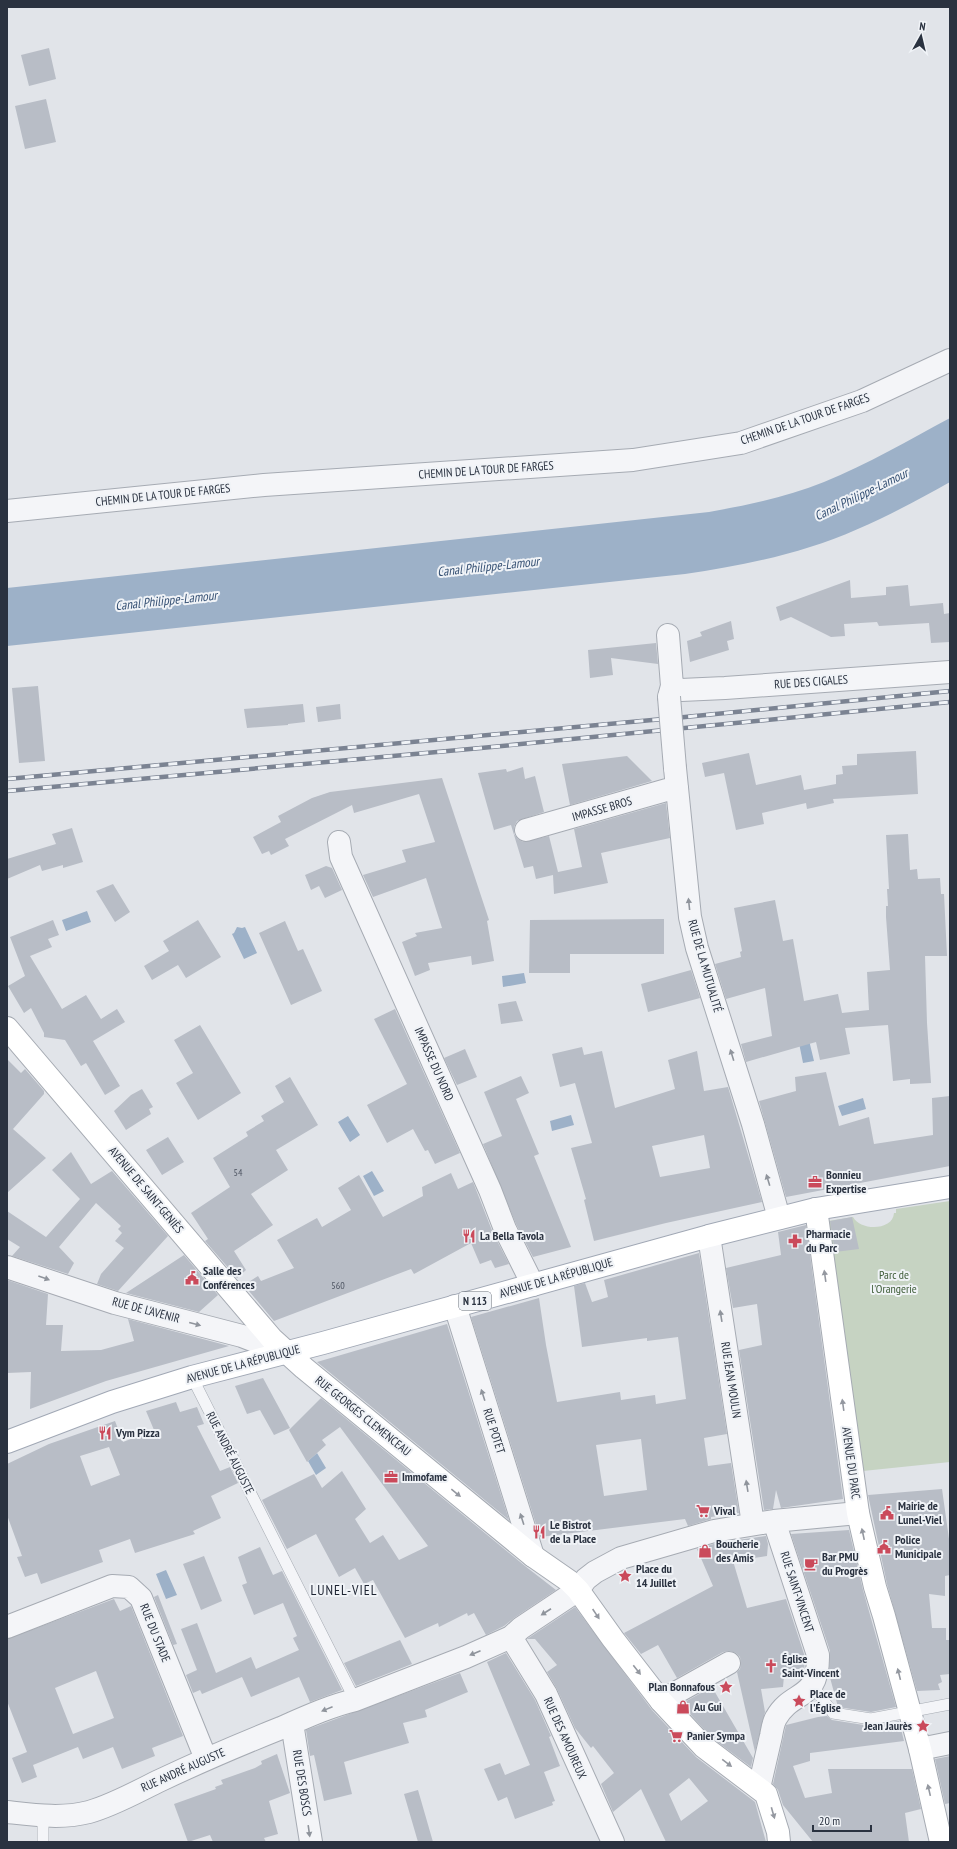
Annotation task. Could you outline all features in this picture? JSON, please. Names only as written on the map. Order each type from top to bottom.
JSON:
[{"type":"street","name":"CHEMIN DE LA TOUR DE FARGES","points":[[7,511],[264,485],[641,459],[740,443],[862,401],[950,360]]},
{"type":"street","name":"RUE DE LA MUTUALITÉ","points":[[668,635],[676,777],[690,917],[697,948],[741,1086],[779,1218]]},
{"type":"street","name":"RUE DES CIGALES","points":[[670,691],[950,672]]},
{"type":"street","name":"IMPASSE BROS","points":[[526,830],[676,777]]},
{"type":"street","name":"IMPASSE DU NORD","points":[[338,842],[341,857],[490,1190],[505,1229],[533,1285]]},
{"type":"street","name":"AVENUE DE SAINT-GENIÈS","points":[[7,1028],[272,1340],[285,1353]]},
{"type":"street","name":"AVENUE DE LA RÉPUBLIQUE","points":[[7,1442],[112,1402],[192,1377],[285,1353],[709,1236],[816,1209],[950,1187]]},
{"type":"street","name":"AVENUE DU PARC","points":[[816,1209],[858,1513],[875,1587],[884,1616],[908,1712],[943,1831]]},
{"type":"street","name":"RUE JEAN MOULIN","points":[[709,1236],[753,1524]]},
{"type":"street","name":"RUE DE L'AVENIR","points":[[7,1266],[115,1303],[242,1336],[285,1353]]},
{"type":"street","name":"RUE POTET","points":[[455,1306],[533,1556]]},
{"type":"street","name":"RUE GEORGES CLEMENCEAU","points":[[285,1353],[533,1556]]},
{"type":"street","points":[[578,1590],[586,1579],[621,1558],[714,1531],[774,1521],[858,1513]]},
{"type":"street","name":"RUE SAINT-VINCENT","points":[[759,1788],[775,1719],[785,1708],[807,1691],[816,1678],[818,1669],[818,1655],[774,1521]]},
{"type":"street","points":[[533,1556],[578,1590],[613,1639],[661,1701],[704,1747],[766,1794],[778,1832],[778,1842]]},
{"type":"street","name":"RUE DU STADE","points":[[7,1627],[112,1586],[129,1587],[141,1598],[206,1759]]},
{"type":"street","name":"RUE ANDRÉ AUGUSTE","points":[[7,1812],[43,1816],[68,1816],[88,1812],[206,1759],[292,1723],[466,1657],[511,1637],[520,1628],[578,1590]]},
{"type":"street","name":"RUE DES AMOUREUX","points":[[511,1637],[546,1694],[613,1842]]},
{"type":"street","points":[[661,1701],[729,1663]]},
{"type":"street","name":"RUE DES BOSCS","points":[[292,1723],[311,1842]]},
{"type":"street","points":[[920,1749],[950,1743]]},
{"type":"lane","name":"RUE ANDRÉ AUGUSTE","points":[[192,1377],[356,1700]]},
{"type":"lane","points":[[812,1685],[833,1713],[871,1718],[950,1704]]},
{"type":"lane","points":[[42,1842],[43,1816]]},
{"type":"green space","name":"Parc de l'Orangerie","points":[[950,1201],[950,1462],[863,1471],[828,1221],[853,1217],[862,1225],[876,1227],[888,1223],[892,1219],[894,1213],[896,1213],[896,1209]]},
{"type":"water","name":"Canal Philippe-Lamour","points":[[950,418],[950,482],[899,510],[846,534],[795,552],[764,560],[685,574],[7,646],[7,588],[709,512],[767,500],[824,482],[872,460]]},
{"type":"water","points":[[87,911],[91,922],[66,931],[62,920]]},
{"type":"water","points":[[237,927],[245,927],[257,953],[244,959],[232,934]]},
{"type":"water","points":[[524,973],[526,983],[503,987],[502,976]]},
{"type":"water","points":[[808,1036],[814,1061],[803,1063],[798,1038]]},
{"type":"water","points":[[863,1098],[866,1109],[842,1116],[838,1106]]},
{"type":"water","points":[[571,1115],[574,1125],[552,1131],[550,1121]]},
{"type":"water","points":[[348,1116],[360,1135],[350,1142],[338,1122]]},
{"type":"water","points":[[372,1171],[384,1191],[374,1196],[363,1176]]},
{"type":"water","points":[[317,1453],[326,1468],[316,1475],[308,1461]]},
{"type":"water","points":[[166,1570],[177,1595],[166,1599],[156,1574]]},
{"type":"building","points":[[49,48],[56,79],[29,86],[21,55]]},
{"type":"building","points":[[46,99],[56,142],[25,149],[15,106]]},
{"type":"building","points":[[850,580],[851,598],[886,595],[886,587],[908,585],[910,606],[943,603],[944,614],[950,613],[950,642],[931,643],[929,623],[879,626],[877,622],[844,624],[845,636],[831,637],[791,617],[780,621],[776,607]]},
{"type":"building","points":[[731,621],[734,639],[727,641],[729,650],[690,662],[687,641],[702,636],[700,632]]},
{"type":"building","points":[[656,643],[658,664],[611,658],[613,675],[590,678],[588,650]]},
{"type":"building","points":[[38,686],[45,761],[19,763],[12,688]]},
{"type":"building","points":[[303,704],[305,722],[288,725],[247,728],[244,709]]},
{"type":"building","points":[[340,704],[341,719],[318,722],[316,707]]},
{"type":"building","points":[[916,751],[918,794],[833,799],[834,803],[807,809],[806,803],[762,813],[764,824],[736,830],[724,773],[705,777],[702,763],[749,753],[756,785],[801,775],[804,790],[836,784],[836,775],[843,774],[842,766],[857,765],[857,754]]},
{"type":"building","points":[[627,756],[652,781],[570,805],[562,764]]},
{"type":"building","points":[[523,767],[525,779],[535,776],[544,812],[517,821],[514,827],[514,834],[523,842],[549,836],[558,872],[582,867],[574,829],[666,803],[670,838],[601,853],[608,883],[554,894],[553,875],[536,879],[533,866],[524,868],[511,825],[494,830],[478,773],[506,769],[507,772]]},
{"type":"building","points":[[442,778],[489,920],[487,921],[494,961],[472,965],[471,956],[428,963],[430,970],[415,976],[402,942],[417,936],[415,933],[442,928],[426,878],[373,897],[363,875],[406,862],[402,850],[435,842],[419,794],[354,813],[352,805],[285,839],[289,846],[271,855],[269,851],[262,854],[253,837],[281,822],[278,816],[312,798],[330,792]]},
{"type":"building","points":[[72,828],[83,862],[63,868],[63,865],[42,871],[40,865],[7,879],[7,859],[56,844],[52,834]]},
{"type":"building","points":[[908,834],[910,870],[917,869],[918,879],[940,878],[941,894],[944,894],[947,956],[925,956],[931,1083],[910,1084],[910,1079],[893,1081],[888,1025],[845,1028],[850,1054],[820,1060],[816,1042],[746,1062],[741,1044],[772,1036],[765,988],[726,999],[715,964],[741,957],[740,952],[742,951],[734,908],[775,900],[783,941],[793,939],[804,1001],[838,994],[842,1013],[869,1010],[867,972],[890,970],[886,917],[886,906],[888,906],[887,889],[889,889],[886,835]]},
{"type":"building","points":[[326,866],[332,868],[342,890],[325,898],[319,886],[311,890],[305,875]]},
{"type":"building","points":[[113,884],[130,912],[115,922],[96,891]]},
{"type":"building","points":[[664,919],[664,954],[570,954],[570,973],[529,973],[530,920]]},
{"type":"building","points":[[53,920],[59,935],[48,939],[52,947],[30,956],[62,1009],[86,995],[101,1019],[117,1009],[125,1022],[93,1041],[120,1086],[105,1095],[86,1063],[81,1066],[65,1040],[44,1037],[44,1033],[31,1008],[24,1013],[8,986],[25,976],[10,937]]},
{"type":"building","points":[[198,920],[221,957],[186,978],[178,965],[152,980],[144,966],[169,951],[163,941]]},
{"type":"building","points":[[285,921],[298,951],[303,949],[322,991],[291,1005],[259,933]]},
{"type":"building","points":[[691,970],[700,998],[648,1012],[641,984]]},
{"type":"building","points":[[516,1001],[523,1021],[501,1024],[498,1004]]},
{"type":"building","points":[[395,1009],[460,1153],[435,1164],[428,1150],[425,1151],[413,1129],[387,1143],[367,1105],[407,1084],[374,1019]]},
{"type":"building","points":[[200,1025],[241,1093],[198,1120],[176,1083],[193,1073],[174,1040]]},
{"type":"building","points":[[582,1047],[584,1055],[602,1051],[615,1108],[675,1089],[668,1060],[697,1051],[704,1091],[728,1087],[762,1202],[666,1223],[594,1241],[584,1200],[586,1199],[571,1148],[592,1143],[575,1083],[560,1087],[552,1054]],"holes":[[[704,1135],[710,1168],[660,1177],[652,1146]]]},
{"type":"building","points":[[465,1049],[477,1077],[457,1085],[444,1058]]},
{"type":"building","points":[[7,1059],[21,1073],[25,1069],[44,1091],[44,1094],[13,1129],[46,1158],[7,1193]]},
{"type":"building","points":[[826,1072],[839,1126],[869,1117],[874,1144],[933,1135],[932,1098],[950,1096],[950,1166],[786,1197],[759,1101],[796,1091],[795,1077]]},
{"type":"building","points":[[521,1076],[529,1093],[516,1099],[539,1154],[534,1156],[571,1247],[533,1257],[516,1224],[483,1144],[502,1136],[484,1092]]},
{"type":"building","points":[[290,1077],[318,1125],[276,1150],[288,1170],[251,1194],[273,1225],[234,1251],[246,1270],[237,1278],[205,1241],[208,1239],[191,1213],[230,1187],[213,1158],[248,1136],[246,1132],[264,1121],[261,1116],[284,1102],[275,1086]]},
{"type":"building","points":[[142,1089],[153,1107],[149,1109],[151,1114],[126,1130],[114,1111],[131,1095]]},
{"type":"building","points":[[168,1137],[184,1162],[162,1175],[146,1150]]},
{"type":"building","points":[[71,1152],[91,1184],[112,1171],[168,1236],[118,1291],[97,1284],[101,1274],[124,1248],[115,1241],[122,1233],[118,1229],[121,1226],[96,1203],[59,1247],[74,1263],[68,1274],[12,1256],[20,1247],[7,1239],[7,1211],[46,1237],[80,1199],[52,1170]]},
{"type":"building","points":[[451,1173],[458,1189],[473,1182],[493,1233],[509,1264],[495,1268],[491,1260],[480,1264],[471,1243],[414,1274],[411,1269],[274,1321],[244,1285],[258,1276],[261,1281],[294,1268],[277,1240],[317,1218],[322,1227],[351,1210],[338,1188],[359,1175],[383,1217],[423,1196],[422,1187]]},
{"type":"building","points":[[852,1217],[859,1249],[835,1252],[830,1221]]},
{"type":"building","points":[[806,1225],[843,1499],[781,1508],[776,1490],[773,1509],[764,1510],[739,1350],[762,1345],[757,1304],[733,1308],[726,1268],[781,1255],[778,1232]]},
{"type":"building","points":[[699,1253],[727,1434],[704,1438],[708,1466],[731,1463],[739,1513],[711,1517],[711,1519],[688,1526],[685,1519],[540,1537],[471,1317],[539,1298],[557,1402],[620,1392],[621,1400],[655,1395],[656,1404],[686,1399],[678,1337],[647,1341],[647,1338],[582,1347],[574,1286],[585,1283],[592,1302],[608,1297],[604,1280]],"holes":[[[641,1439],[647,1490],[604,1496],[596,1445]]]},
{"type":"building","points":[[184,1255],[218,1295],[199,1312],[126,1293]]},
{"type":"building","points":[[7,1280],[48,1294],[46,1325],[63,1325],[61,1351],[101,1350],[134,1341],[128,1319],[229,1346],[106,1381],[30,1409],[31,1372],[7,1373]]},
{"type":"building","points":[[447,1324],[509,1520],[317,1362]]},
{"type":"building","points":[[263,1378],[290,1428],[274,1435],[260,1410],[247,1414],[235,1386]]},
{"type":"building","points":[[321,1398],[556,1590],[504,1626],[486,1635],[474,1613],[468,1616],[467,1613],[439,1627],[438,1623],[405,1638],[373,1580],[364,1584],[355,1568],[339,1577],[316,1534],[287,1549],[262,1500],[314,1474],[322,1488],[342,1471],[366,1509],[355,1519],[370,1543],[383,1535],[399,1560],[428,1546],[340,1427],[322,1440],[326,1445],[307,1462],[289,1430]]},
{"type":"building","points":[[176,1402],[180,1412],[197,1407],[204,1424],[197,1426],[220,1471],[230,1467],[238,1483],[211,1496],[221,1518],[193,1531],[195,1534],[135,1553],[130,1539],[99,1550],[103,1562],[41,1584],[37,1573],[25,1577],[17,1557],[22,1556],[7,1515],[7,1464],[49,1444],[115,1421],[123,1442],[154,1430],[146,1411]],"holes":[[[109,1447],[120,1475],[91,1486],[80,1456]]]},
{"type":"building","points":[[942,1489],[950,1546],[950,1575],[945,1576],[945,1596],[929,1594],[932,1628],[946,1628],[946,1640],[950,1640],[950,1674],[940,1675],[942,1682],[938,1684],[940,1690],[917,1691],[887,1584],[868,1495]]},
{"type":"building","points":[[849,1530],[863,1590],[896,1707],[871,1712],[838,1707],[829,1674],[830,1651],[791,1534]]},
{"type":"building","points":[[766,1536],[768,1544],[767,1556],[733,1561],[747,1608],[786,1599],[805,1657],[804,1672],[784,1676],[783,1687],[761,1689],[765,1712],[755,1752],[737,1672],[740,1669],[740,1657],[736,1653],[730,1651],[723,1652],[677,1678],[658,1645],[641,1654],[624,1633],[713,1586],[697,1549],[717,1543]]},
{"type":"building","points":[[260,1547],[273,1575],[282,1571],[342,1690],[310,1702],[299,1677],[251,1697],[242,1677],[202,1694],[200,1690],[193,1693],[186,1675],[197,1670],[181,1629],[197,1623],[216,1673],[251,1657],[256,1669],[299,1650],[293,1638],[297,1636],[283,1603],[254,1615],[242,1585],[247,1583],[238,1557]]},
{"type":"building","points":[[204,1556],[222,1601],[201,1610],[183,1564]]},
{"type":"building","points":[[158,1595],[177,1644],[173,1645],[154,1597]]},
{"type":"building","points":[[114,1599],[120,1611],[131,1606],[183,1736],[152,1748],[155,1756],[122,1769],[113,1747],[83,1759],[78,1747],[33,1765],[37,1777],[22,1783],[12,1758],[27,1752],[7,1701],[7,1639]],"holes":[[[96,1671],[114,1718],[73,1734],[55,1688]]]},
{"type":"building","points":[[575,1607],[652,1710],[696,1757],[755,1802],[766,1842],[666,1842],[641,1789],[613,1812],[601,1784],[614,1773],[593,1746],[591,1748],[575,1728],[557,1689],[547,1672],[557,1665],[535,1639],[527,1639]],"holes":[[[689,1778],[708,1801],[681,1821],[669,1794]]]},
{"type":"building","points":[[400,1640],[412,1664],[356,1686],[344,1663]]},
{"type":"building","points":[[506,1653],[535,1700],[551,1736],[549,1737],[560,1766],[544,1772],[555,1801],[552,1802],[553,1805],[515,1819],[507,1797],[498,1801],[484,1769],[500,1763],[505,1775],[530,1765],[487,1662]]},
{"type":"building","points":[[460,1673],[468,1692],[425,1710],[427,1717],[403,1723],[409,1743],[344,1762],[352,1794],[324,1801],[314,1755],[310,1756],[306,1730]]},
{"type":"building","points":[[712,1687],[753,1758],[751,1767],[712,1738],[681,1704]]},
{"type":"building","points":[[827,1716],[832,1720],[870,1726],[899,1721],[904,1741],[810,1753],[810,1761],[793,1766],[805,1798],[832,1793],[828,1769],[912,1769],[921,1809],[905,1813],[909,1842],[813,1842],[783,1805],[778,1790],[773,1784],[786,1725]]},
{"type":"building","points":[[277,1754],[290,1793],[269,1801],[278,1834],[264,1838],[266,1842],[213,1842],[210,1835],[188,1842],[174,1804],[216,1789],[215,1787],[223,1784],[221,1780],[255,1768],[262,1764],[261,1761]]},
{"type":"building","points":[[950,1756],[950,1803],[945,1804],[935,1759]]},
{"type":"building","points":[[418,1790],[433,1842],[418,1842],[404,1794]]},
{"type":"railway","points":[[7,779],[685,717],[950,691]]},
{"type":"railway","points":[[7,791],[481,748],[950,702]]},
{"type":"place","name":"Bonnieu Expertise","points":[[815,1182]]},
{"type":"place","name":"La Bella Tavola","points":[[469,1236]]},
{"type":"place","name":"Pharmacie du Parc","points":[[795,1241]]},
{"type":"place","name":"Salle des Conférences","points":[[192,1278]]},
{"type":"place","name":"Vym Pizza","points":[[105,1433]]},
{"type":"place","name":"Immofame","points":[[391,1477]]},
{"type":"place","name":"Vival","points":[[703,1511]]},
{"type":"place","name":"Mairie de Lunel-Viel","points":[[887,1513]]},
{"type":"place","name":"Le Bistrot de la Place","points":[[539,1532]]},
{"type":"place","name":"Police Municipale","points":[[884,1547]]},
{"type":"place","name":"Boucherie des Amis","points":[[705,1551]]},
{"type":"place","name":"Bar PMU du Progrès","points":[[811,1564]]},
{"type":"place","name":"Place du 14 Juillet","points":[[625,1576]]},
{"type":"place","name":"Église Saint-Vincent","points":[[771,1666]]},
{"type":"place","name":"Plan Bonnafous","points":[[726,1687]]},
{"type":"place","name":"Place de l'Église","points":[[799,1701]]},
{"type":"place","name":"Au Gui","points":[[683,1707]]},
{"type":"place","name":"Jean Jaurès","points":[[923,1726]]},
{"type":"place","name":"Panier Sympa","points":[[676,1736]]},
{"type":"district","name":"LUNEL-VIEL","points":[[344,1590]]}]
